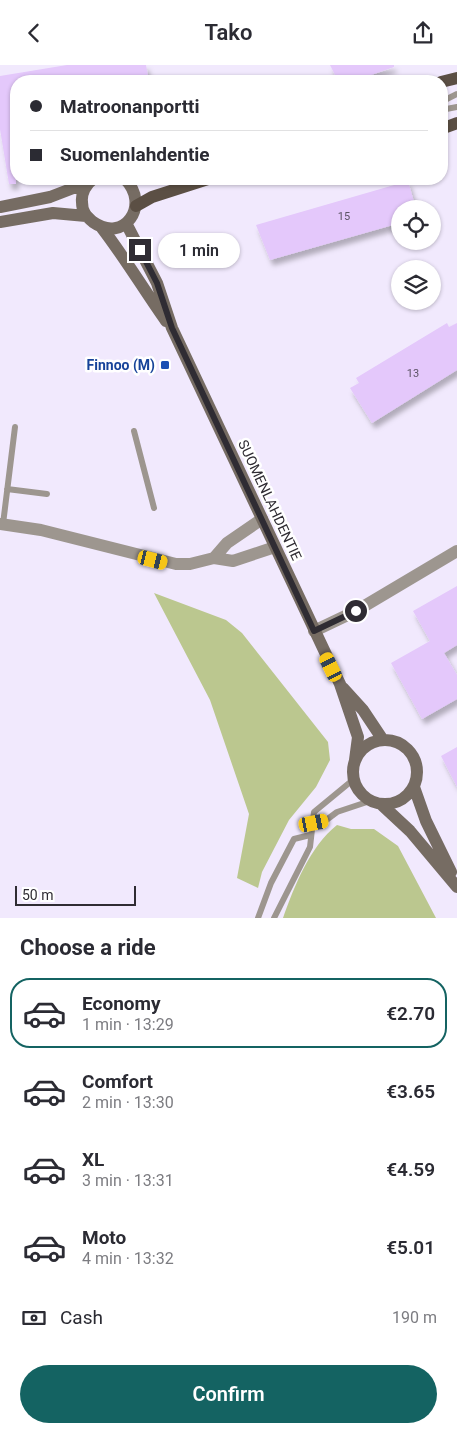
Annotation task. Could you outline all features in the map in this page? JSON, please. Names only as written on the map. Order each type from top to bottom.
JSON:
[{"type":"main road","points":[[0,207],[50,197],[79,185]]},
{"type":"main road","points":[[0,222],[53,213],[86,216],[81,199],[88,185]]},
{"type":"main road","points":[[102,228],[115,228],[126,223],[133,216],[136,206],[131,185]]},
{"type":"main road","points":[[136,206],[152,197],[189,185]]},
{"type":"main road","name":"SUOMENLAHDENTIE","points":[[86,216],[102,228],[126,258],[144,291],[172,328]]},
{"type":"main road","name":"SUOMENLAHDENTIE","points":[[126,223],[157,283],[172,328],[340,684],[358,737],[355,760]]},
{"type":"main road","name":"SUOMENLAHDENTIE","points":[[340,684],[363,710],[383,740]]},
{"type":"main road","points":[[375,803],[400,801],[414,787],[418,775],[414,758],[407,748],[396,742],[383,740],[366,746],[355,760],[354,779],[360,792],[410,831],[455,883]]},
{"type":"main road","points":[[414,787],[426,821],[450,866],[455,883]]},
{"type":"street","points":[[214,558],[227,543],[262,519]]},
{"type":"street","points":[[2,524],[101,544],[164,563],[190,564],[214,558],[233,561],[275,547]]},
{"type":"street","points":[[314,631],[358,610],[457,551]]},
{"type":"lane","points":[[2,524],[15,427]]},
{"type":"lane","points":[[134,431],[154,508]]},
{"type":"lane","points":[[7,489],[47,494]]},
{"type":"lane","points":[[274,918],[310,847],[314,812],[354,779]]},
{"type":"lane","points":[[314,823],[325,821],[337,812],[375,803]]},
{"type":"lane","points":[[258,918],[271,883],[294,839],[310,835]]},
{"type":"green space","points":[[154,593],[226,620],[242,633],[328,742],[330,760],[316,787],[289,820],[262,872],[258,888],[237,878],[249,814],[210,700]]},
{"type":"green space","points":[[337,825],[351,829],[374,829],[398,846],[436,918],[283,918],[292,893],[311,855],[327,834]]},
{"type":"building","points":[[67,65],[146,65],[148,75],[10,75],[10,184],[0,129],[0,76]]},
{"type":"building","points":[[330,65],[394,65],[394,67],[371,75],[335,75]]},
{"type":"building","points":[[394,185],[409,185],[413,200],[391,200],[391,226],[270,260],[256,225]]},
{"type":"building","points":[[447,323],[449,327],[457,323],[457,370],[372,423],[350,388],[359,383],[356,378]]},
{"type":"building","points":[[457,586],[457,645],[444,653],[457,675],[457,699],[422,719],[391,663],[430,641],[413,611]]},
{"type":"building","points":[[457,747],[457,787],[441,756]]},
{"type":"place","name":"Finnoo (M)","points":[[165,365]]},
{"type":"route","points":[[140,250],[157,283],[172,328],[314,631],[356,611]]}]
